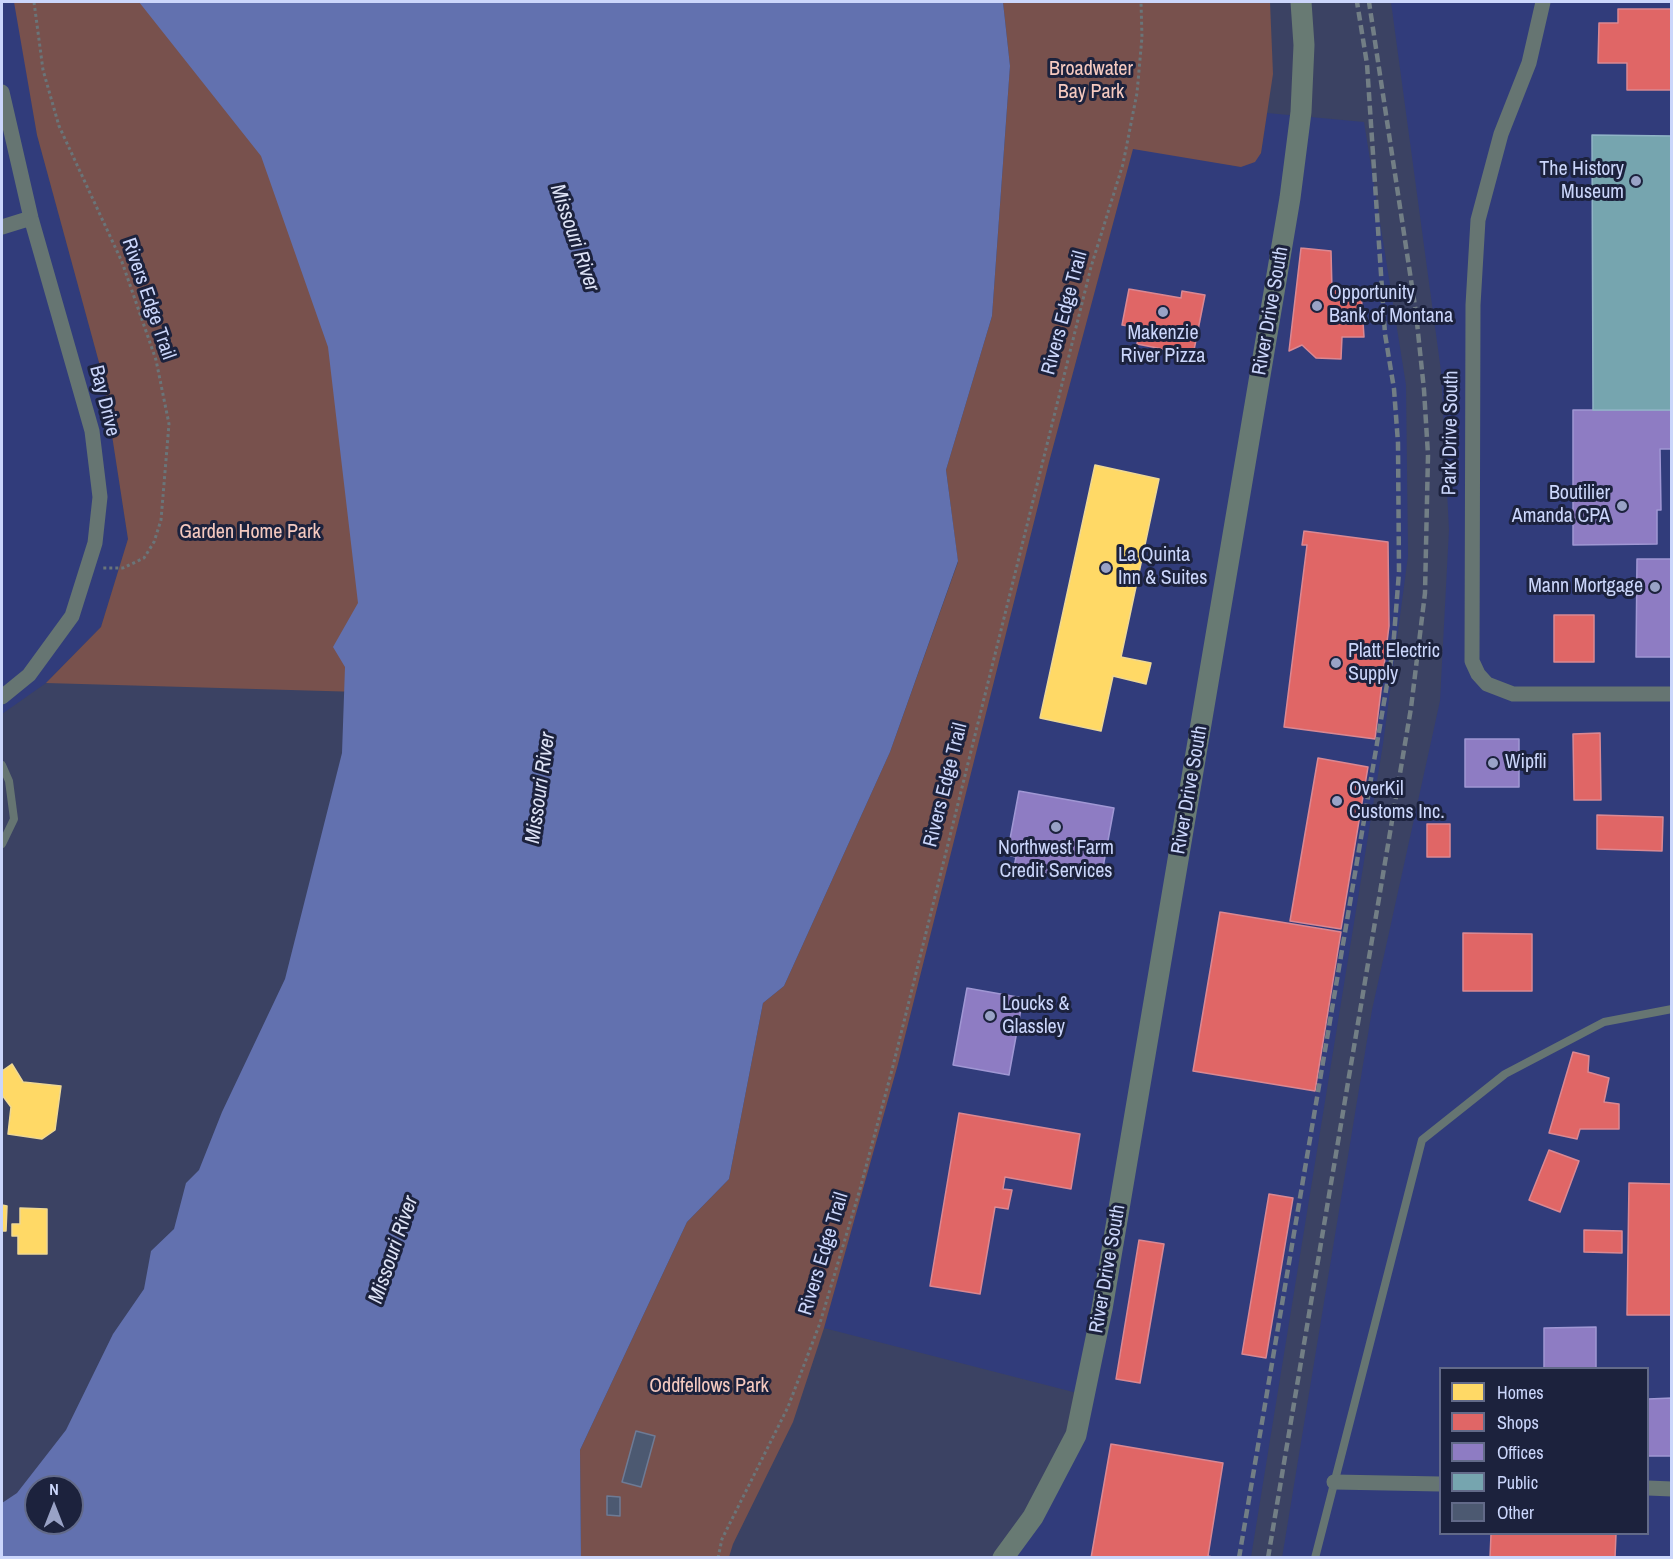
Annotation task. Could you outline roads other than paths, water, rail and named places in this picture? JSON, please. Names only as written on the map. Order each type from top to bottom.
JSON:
[{"type":"main road","name":"River Drive South","points":[[1003,1557],[1034,1517],[1076,1435],[1102,1310],[1290,198],[1300,112],[1304,45],[1301,2]]},
{"type":"street","name":"Park Drive South","points":[[1543,2],[1529,63],[1501,134],[1478,220],[1473,305],[1472,661],[1478,674],[1487,684],[1512,694],[1671,694]]},
{"type":"street","name":"Bay Drive","points":[[2,92],[31,218],[92,431],[100,497],[95,543],[72,616],[29,675],[2,697]]},
{"type":"street","points":[[2,227],[31,218]]},
{"type":"street","points":[[1334,1482],[1439,1484]]},
{"type":"street","points":[[1649,1488],[1671,1489]]},
{"type":"lane","points":[[2,765],[9,781],[14,819],[2,844]]},
{"type":"lane","points":[[1315,1557],[1422,1140],[1505,1074],[1525,1063],[1605,1022],[1671,1008]]},
{"type":"water","name":"Missouri River","points":[[139,2],[1003,2],[1010,66],[992,316],[946,470],[958,561],[890,752],[784,986],[763,1003],[729,1179],[687,1222],[580,1450],[581,1557],[2,1557],[2,1503],[17,1493],[24,1484],[24,1535],[84,1535],[84,1475],[31,1475],[66,1430],[113,1334],[144,1289],[151,1251],[174,1229],[186,1183],[199,1170],[222,1112],[285,979],[342,753],[345,667],[333,647],[358,603],[328,347],[261,156]]},
{"type":"railway","points":[[1239,1558],[1393,649],[1399,572],[1398,443],[1394,389],[1385,334],[1367,64],[1357,2]]},
{"type":"railway","points":[[1268,1558],[1411,708],[1425,593],[1428,455],[1424,390],[1416,313],[1369,2]]},
{"type":"place","name":"The History Museum","points":[[1636,181]]},
{"type":"place","name":"Opportunity Bank of Montana","points":[[1317,306]]},
{"type":"place","name":"Makenzie River Pizza","points":[[1163,312]]},
{"type":"place","name":"Boutilier Amanda CPA","points":[[1622,506]]},
{"type":"place","name":"La Quinta Inn & Suites","points":[[1106,568]]},
{"type":"place","name":"Mann Mortgage","points":[[1655,587]]},
{"type":"place","name":"Platt Electric Supply","points":[[1336,663]]},
{"type":"place","name":"Wipfli","points":[[1493,763]]},
{"type":"place","name":"OverKil Customs Inc.","points":[[1337,801]]},
{"type":"place","name":"Northwest Farm Credit Services","points":[[1056,827]]},
{"type":"place","name":"Loucks & Glassley","points":[[990,1016]]},
{"type":"park label","name":"Broadwater Bay Park","points":[[1091,82]]},
{"type":"park label","name":"Garden Home Park","points":[[250,533]]},
{"type":"park label","name":"Oddfellows Park","points":[[709,1387]]}]
